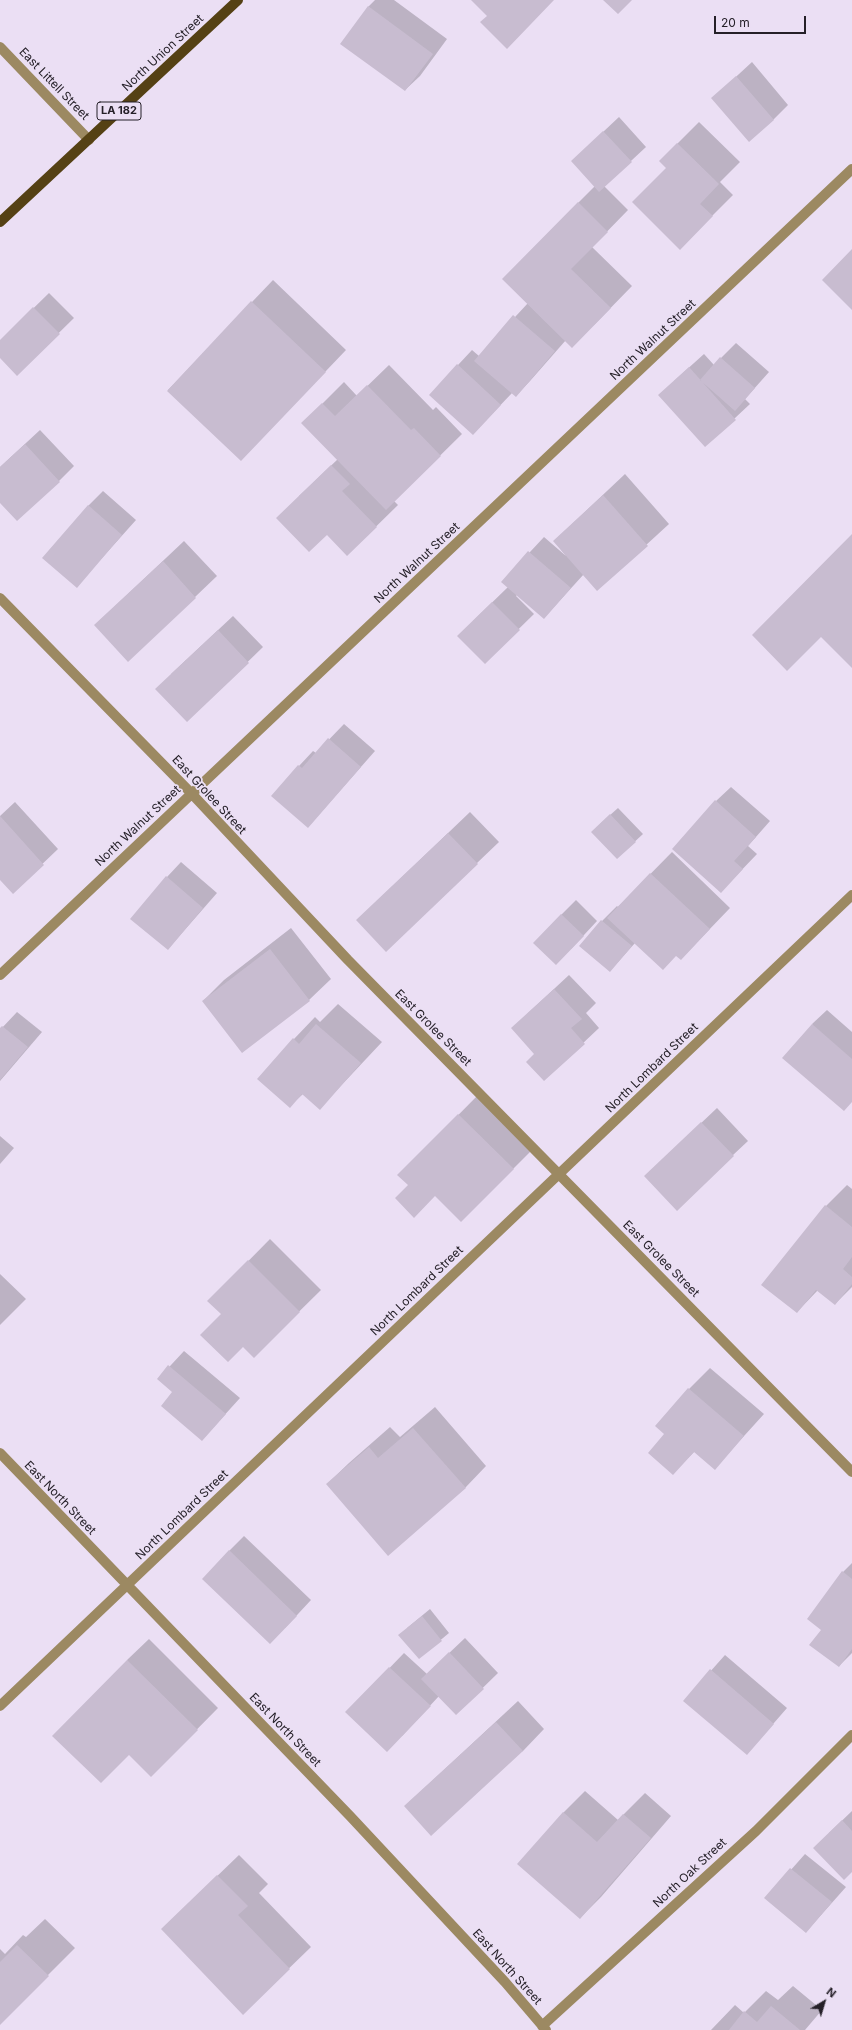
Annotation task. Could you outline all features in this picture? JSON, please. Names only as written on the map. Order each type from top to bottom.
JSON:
[{"type":"main road","name":"North Union Street","points":[[0,222],[238,0]]},
{"type":"street","name":"East Littell Street","points":[[0,47],[88,140]]},
{"type":"street","name":"North Walnut Street","points":[[0,975],[151,830],[192,794],[852,169]]},
{"type":"street","name":"East Grolee Street","points":[[0,598],[192,794],[242,850],[348,960],[852,1472]]},
{"type":"street","name":"North Lombard Street","points":[[0,1706],[852,895]]},
{"type":"street","name":"East North Street","points":[[0,1454],[355,1822],[505,1982],[544,2028]]},
{"type":"street","name":"North Oak Street","points":[[544,2028],[756,1831],[852,1735]]},
{"type":"building","points":[[471,0],[554,0],[507,49],[480,22],[487,16]]},
{"type":"building","points":[[603,0],[632,0],[618,14]]},
{"type":"building","points":[[368,6],[433,54],[405,91],[340,44]]},
{"type":"building","points":[[736,76],[774,120],[749,142],[711,98]]},
{"type":"building","points":[[603,131],[632,162],[599,192],[571,161]]},
{"type":"building","points":[[677,143],[719,184],[700,204],[713,216],[680,250],[632,202],[666,168],[659,161]]},
{"type":"building","points":[[578,202],[608,232],[571,269],[611,308],[572,348],[502,279]]},
{"type":"building","points":[[852,249],[852,310],[822,280]]},
{"type":"building","points":[[251,301],[326,372],[241,461],[167,391]]},
{"type":"building","points":[[33,307],[60,334],[17,376],[0,358],[0,340]]},
{"type":"building","points":[[513,315],[555,351],[516,397],[474,361]]},
{"type":"building","points":[[720,357],[755,388],[735,411],[700,380]]},
{"type":"building","points":[[457,364],[501,405],[473,435],[429,395]]},
{"type":"building","points":[[689,367],[736,420],[705,447],[658,395]]},
{"type":"building","points":[[367,385],[411,430],[414,428],[441,456],[386,510],[301,423],[322,403],[335,416]]},
{"type":"building","points":[[25,444],[60,482],[17,521],[0,503],[0,467]]},
{"type":"building","points":[[331,465],[350,484],[342,491],[377,527],[347,556],[327,535],[309,552],[276,518]]},
{"type":"building","points":[[603,495],[648,546],[597,591],[553,541]]},
{"type":"building","points":[[88,505],[122,535],[77,588],[42,558]]},
{"type":"building","points":[[852,534],[852,668],[821,637],[787,671],[752,635]]},
{"type":"building","points":[[528,551],[571,588],[544,619],[501,582]]},
{"type":"building","points":[[163,561],[196,598],[128,662],[94,625]]},
{"type":"building","points":[[492,602],[520,630],[485,664],[457,636]]},
{"type":"building","points":[[218,630],[249,663],[187,722],[155,689]]},
{"type":"building","points":[[328,738],[361,767],[308,828],[271,796],[298,765],[302,768]]},
{"type":"building","points":[[715,800],[756,837],[734,861],[743,869],[721,893],[672,849]]},
{"type":"building","points":[[610,814],[636,842],[617,859],[591,832]]},
{"type":"building","points":[[0,816],[44,865],[13,894],[0,880]]},
{"type":"building","points":[[448,833],[478,864],[386,952],[356,920]]},
{"type":"building","points":[[650,873],[710,929],[681,960],[676,956],[663,970],[607,918]]},
{"type":"building","points":[[166,876],[203,908],[168,950],[130,919]]},
{"type":"building","points":[[561,914],[584,936],[556,965],[533,943]]},
{"type":"building","points":[[601,920],[632,946],[610,972],[579,946]]},
{"type":"building","points":[[270,949],[310,1001],[242,1053],[202,1001]]},
{"type":"building","points":[[554,989],[582,1019],[571,1028],[585,1044],[544,1081],[526,1062],[534,1054],[511,1028]]},
{"type":"building","points":[[316,1024],[361,1063],[320,1110],[302,1094],[290,1108],[257,1079],[293,1038],[299,1044]]},
{"type":"building","points":[[812,1024],[852,1059],[852,1102],[844,1111],[782,1058]]},
{"type":"building","points":[[2,1026],[28,1047],[0,1080],[0,1028]]},
{"type":"building","points":[[458,1114],[514,1169],[461,1222],[435,1196],[414,1218],[395,1198],[408,1185],[397,1175]]},
{"type":"building","points":[[701,1122],[734,1156],[677,1211],[644,1176]]},
{"type":"building","points":[[825,1205],[852,1227],[852,1257],[843,1269],[852,1277],[852,1284],[835,1305],[816,1290],[797,1313],[761,1285]]},
{"type":"building","points":[[248,1260],[300,1312],[254,1358],[243,1347],[228,1362],[200,1335],[221,1314],[207,1301]]},
{"type":"building","points":[[168,1365],[226,1414],[202,1441],[161,1406],[172,1392],[157,1379]]},
{"type":"building","points":[[688,1388],[744,1436],[715,1470],[694,1452],[673,1475],[648,1453],[664,1434],[655,1426]]},
{"type":"building","points":[[413,1428],[466,1488],[388,1556],[326,1484],[369,1447],[378,1458]]},
{"type":"building","points":[[229,1550],[297,1616],[270,1644],[202,1579]]},
{"type":"building","points":[[842,1571],[852,1579],[852,1649],[839,1667],[809,1645],[821,1630],[807,1619]]},
{"type":"building","points":[[422,1616],[442,1641],[419,1659],[398,1635]]},
{"type":"building","points":[[449,1652],[484,1689],[456,1715],[421,1679]]},
{"type":"building","points":[[127,1660],[198,1730],[151,1777],[129,1755],[101,1783],[52,1736]]},
{"type":"building","points":[[389,1667],[431,1706],[387,1752],[345,1712]]},
{"type":"building","points":[[710,1669],[774,1724],[747,1755],[683,1701]]},
{"type":"building","points":[[496,1722],[523,1751],[431,1836],[404,1806]]},
{"type":"building","points":[[563,1812],[597,1842],[623,1814],[651,1838],[580,1919],[517,1864]]},
{"type":"building","points":[[842,1820],[852,1831],[852,1872],[844,1880],[813,1848]]},
{"type":"building","points":[[790,1868],[832,1902],[806,1933],[764,1898]]},
{"type":"building","points":[[217,1875],[248,1906],[238,1915],[290,1969],[243,2015],[161,1929]]},
{"type":"building","points":[[17,1945],[49,1976],[0,2025],[0,1962]]},
{"type":"building","points":[[771,2006],[800,2030],[729,2030],[744,2011],[757,2022]]}]
